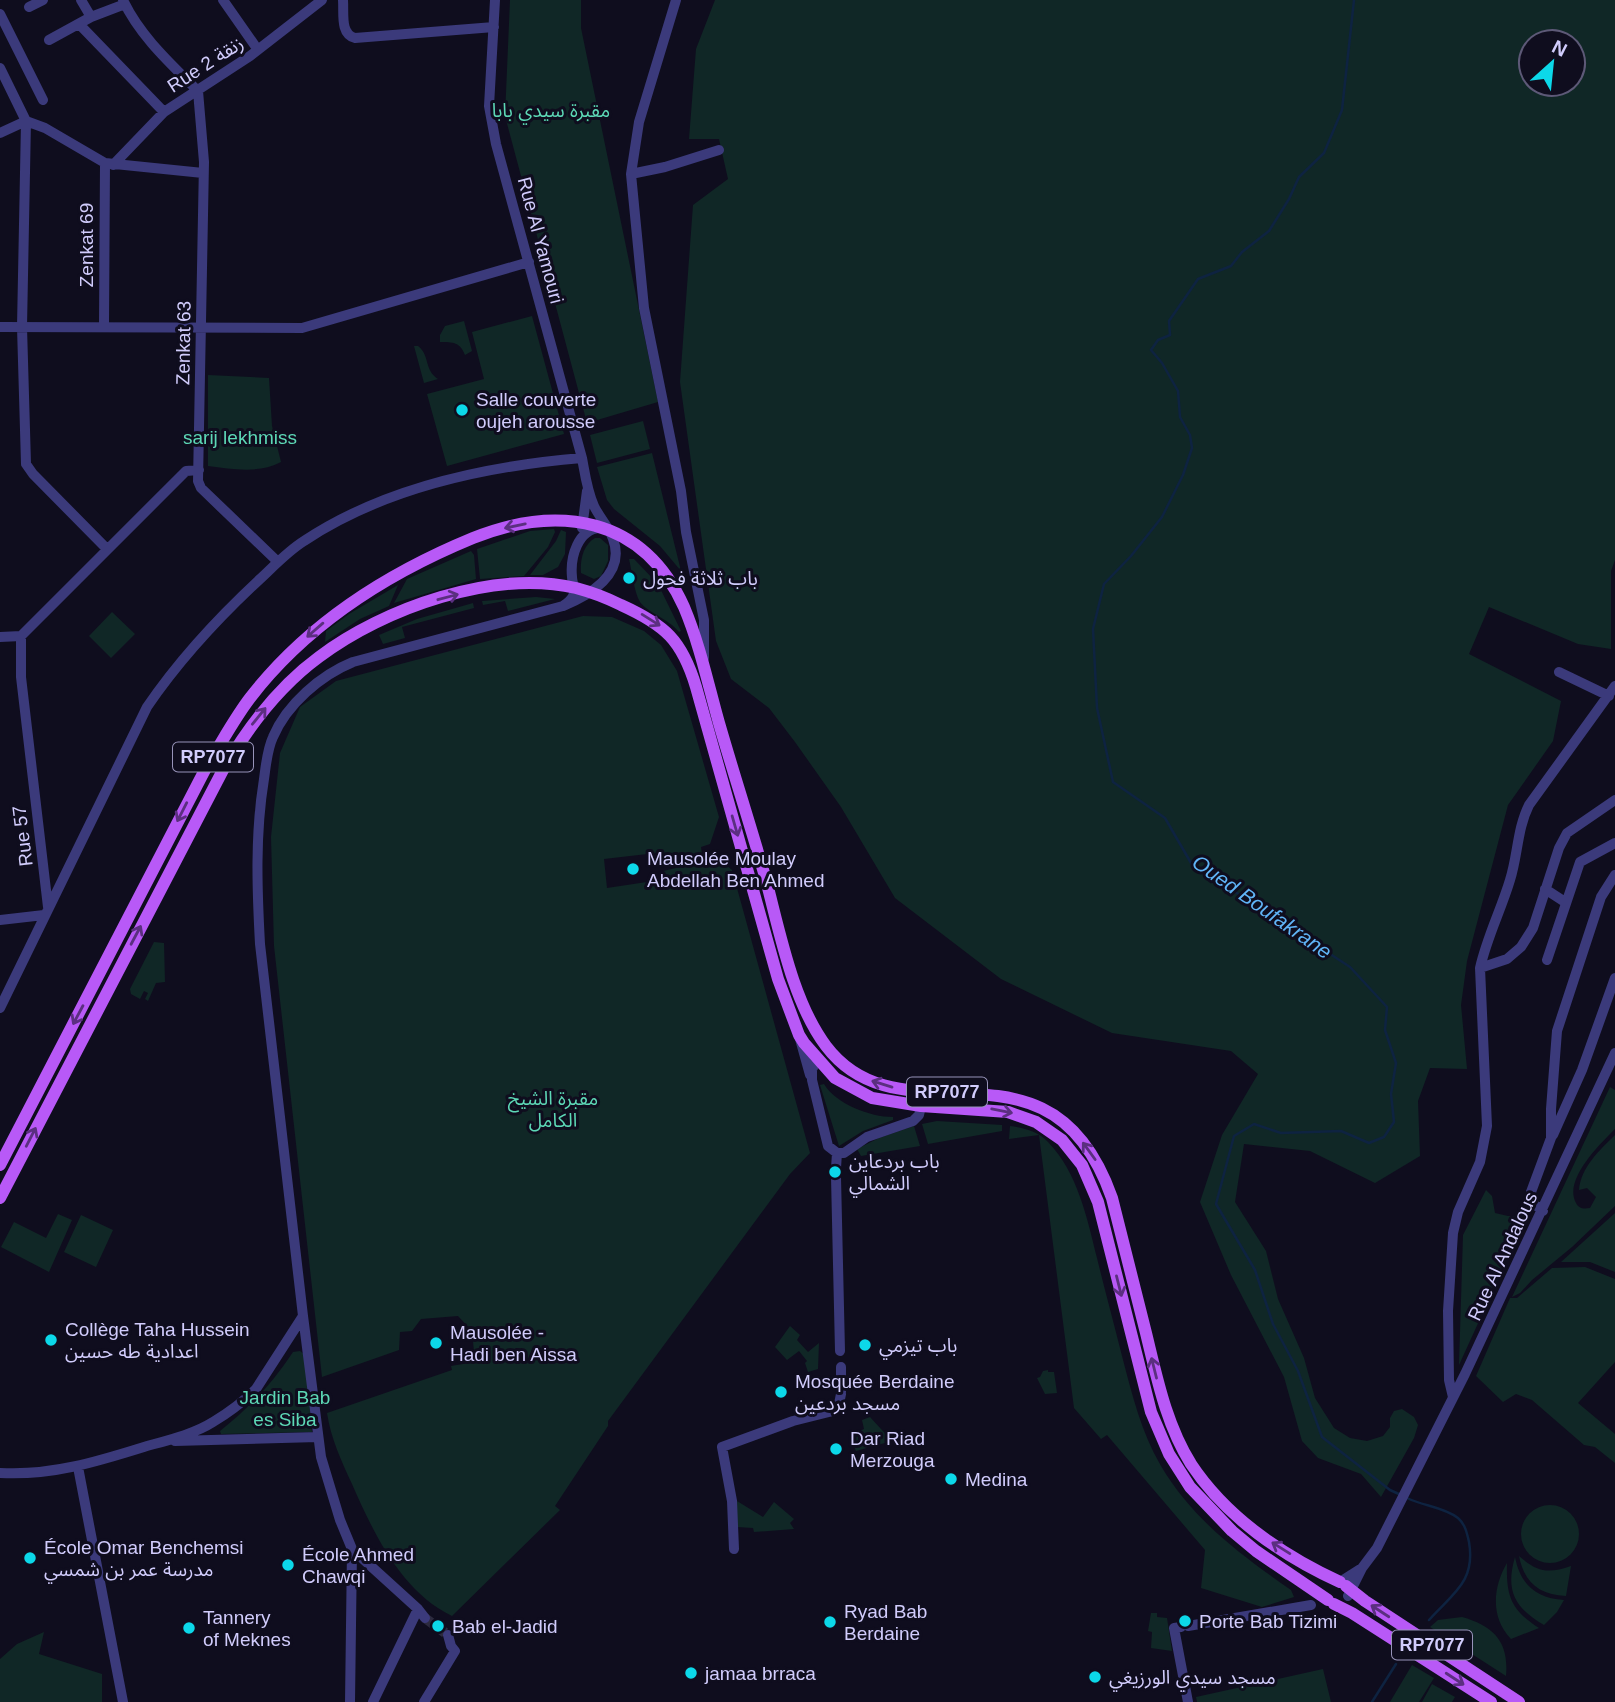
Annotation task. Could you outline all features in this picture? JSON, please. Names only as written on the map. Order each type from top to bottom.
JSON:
[{"type":"main road","name":"RP7077","points":[[0,1165],[208,764],[239,712],[270,674],[316,629],[348,604],[447,549],[490,531],[517,525],[548,521],[583,522],[607,528],[656,563],[683,606],[704,662],[718,719],[794,978],[816,1032],[839,1061],[862,1077],[909,1090],[987,1093],[1021,1100],[1060,1119],[1085,1144],[1104,1176],[1112,1198],[1165,1408],[1183,1450],[1205,1482],[1249,1526],[1519,1702]]},
{"type":"main road","name":"RP7077","points":[[0,1198],[223,770],[248,729],[275,697],[319,657],[354,634],[403,611],[446,597],[499,586],[542,585],[574,588],[589,593],[648,617],[660,625],[672,636],[690,667],[764,933],[799,1035],[817,1061],[844,1084],[872,1098],[921,1106],[989,1109],[1021,1116],[1051,1130],[1072,1150],[1091,1182],[1098,1202],[1151,1412],[1169,1454],[1190,1487],[1232,1531],[1256,1551],[1490,1702]]},
{"type":"main road","points":[[817,1061],[828,1057],[839,1061]]},
{"type":"main road","points":[[909,1090],[918,1098],[921,1106]]},
{"type":"main road","points":[[1332,1583],[1346,1589],[1344,1602],[1328,1597],[1332,1583]]},
{"type":"street","points":[[29,8],[43,0]]},
{"type":"street","points":[[81,0],[91,17]]},
{"type":"street","points":[[223,0],[258,50]]},
{"type":"street","name":"Rue 2 زنقة","points":[[109,164],[164,113],[258,50],[322,0]]},
{"type":"street","points":[[343,0],[345,32],[355,38],[494,27]]},
{"type":"street","name":"Rue Al Yamouri","points":[[495,0],[490,113],[496,144],[582,458],[587,486],[593,505],[614,541],[613,565],[606,579],[589,593]]},
{"type":"street","points":[[676,0],[639,121],[631,174],[643,308],[679,479],[686,532],[704,620],[704,662]]},
{"type":"street","points":[[49,40],[124,2],[146,36],[198,91]]},
{"type":"street","points":[[0,14],[43,100]]},
{"type":"street","points":[[79,24],[164,113]]},
{"type":"street","points":[[0,68],[26,121],[22,327],[26,464],[107,549]]},
{"type":"street","name":"Zenkat 63","points":[[198,91],[203,173],[198,481],[201,488],[278,562]]},
{"type":"street","points":[[0,133],[26,121],[45,128],[109,164],[203,173]]},
{"type":"street","points":[[631,174],[681,163],[719,150]]},
{"type":"street","name":"Zenkat 69","points":[[104,327],[109,164]]},
{"type":"street","points":[[0,327],[302,328],[529,262]]},
{"type":"street","points":[[0,1008],[148,707],[208,630],[278,562],[303,541],[337,522],[407,491],[495,469],[582,458]]},
{"type":"street","points":[[0,638],[21,636],[186,471],[199,470]]},
{"type":"street","name":"Rue Al Yamouri","points":[[574,588],[572,566],[580,539],[587,486]]},
{"type":"street","points":[[580,539],[588,530],[607,528]]},
{"type":"street","points":[[564,606],[573,598],[574,588]]},
{"type":"street","points":[[350,1702],[352,1549],[333,1500],[318,1437],[260,944],[258,827],[269,748],[290,710],[305,693],[340,667],[564,606],[589,593]]},
{"type":"street","name":"Rue 57","points":[[21,636],[21,677],[46,911]]},
{"type":"street","points":[[1559,672],[1609,696]]},
{"type":"street","points":[[1453,1397],[1449,1380],[1448,1311],[1452,1233],[1458,1212],[1480,1162],[1487,1126],[1479,968],[1511,876],[1522,818],[1615,686]]},
{"type":"street","points":[[1479,968],[1507,959],[1521,947],[1532,928],[1559,848],[1567,833],[1615,800]]},
{"type":"street","points":[[1547,960],[1580,862],[1615,843]]},
{"type":"street","points":[[1551,1138],[1557,1031],[1601,897],[1615,875]]},
{"type":"street","points":[[1545,889],[1566,902]]},
{"type":"street","points":[[0,920],[46,911]]},
{"type":"street","points":[[1543,1211],[1534,1204],[1531,1192],[1551,1138],[1582,1070],[1615,978]]},
{"type":"street","points":[[799,1035],[828,1146],[837,1153],[844,1153],[867,1138],[913,1121],[940,1107]]},
{"type":"street","name":"Rue Al Andalous","points":[[1346,1589],[1377,1548],[1416,1472],[1543,1211],[1615,1053]]},
{"type":"street","points":[[812,1080],[812,1069],[817,1061]]},
{"type":"street","points":[[913,1121],[919,1115],[921,1106]]},
{"type":"street","points":[[734,1549],[732,1501],[722,1447],[832,1410],[839,1404],[837,1153]]},
{"type":"street","points":[[0,1474],[39,1473],[78,1467],[212,1423],[246,1399],[275,1362],[303,1316]]},
{"type":"street","points":[[163,1441],[318,1437]]},
{"type":"street","points":[[78,1467],[123,1702]]},
{"type":"street","points":[[352,1549],[425,1618]]},
{"type":"street","points":[[1311,1605],[1328,1597]]},
{"type":"street","points":[[1188,1702],[1181,1627],[1311,1605],[1328,1597]]},
{"type":"street","points":[[373,1702],[418,1609]]},
{"type":"street","points":[[424,1702],[455,1651],[448,1635]]},
{"type":"green space","name":"مقبرة سيدي بابا","points":[[510,0],[581,0],[581,28],[658,402],[587,423],[505,116]]},
{"type":"green space","points":[[715,0],[1615,0],[1615,560],[1611,571],[1611,649],[1578,644],[1489,607],[1469,654],[1561,701],[1553,741],[1508,805],[1467,961],[1461,1005],[1467,1069],[1430,1068],[1418,1101],[1420,1156],[1375,1183],[1310,1151],[1244,1144],[1235,1202],[1266,1251],[1278,1299],[1304,1358],[1315,1398],[1334,1428],[1350,1438],[1367,1441],[1383,1436],[1390,1427],[1390,1418],[1394,1411],[1402,1409],[1414,1417],[1418,1425],[1414,1438],[1381,1497],[1361,1474],[1318,1458],[1302,1441],[1284,1377],[1231,1275],[1200,1202],[1222,1135],[1258,1074],[1231,1051],[1112,1033],[1001,979],[895,898],[841,807],[795,742],[769,708],[731,679],[716,641],[680,382],[693,205],[728,179],[719,139],[689,139],[696,49]]},
{"type":"green space","points":[[532,316],[564,434],[447,466],[427,394],[484,379],[472,332]]},
{"type":"green space","points":[[464,321],[472,351],[465,355],[456,344],[440,342],[445,326]]},
{"type":"green space","points":[[414,346],[422,350],[431,371],[438,379],[424,383]]},
{"type":"green space","name":"sarij lekhmiss","points":[[208,375],[269,378],[272,426],[281,462],[254,469],[208,466]]},
{"type":"green space","points":[[643,421],[650,449],[597,463],[590,435]]},
{"type":"green space","points":[[652,453],[681,571],[660,546],[614,509],[607,500],[597,467]]},
{"type":"green space","points":[[554,529],[548,547],[524,576],[480,579],[477,549],[530,531]]},
{"type":"green space","points":[[561,530],[566,532],[565,554],[558,567],[543,575],[530,575],[556,541]]},
{"type":"green space","points":[[595,538],[600,538],[608,545],[608,561],[601,576],[594,579],[581,573],[581,568],[585,549]]},
{"type":"green space","points":[[471,551],[474,555],[476,579],[394,603],[407,579]]},
{"type":"green space","points":[[629,559],[634,559],[658,584],[681,631],[640,602]]},
{"type":"green space","points":[[398,585],[389,606],[360,619],[325,642],[326,631]]},
{"type":"green space","points":[[536,597],[555,599],[508,611],[505,601],[483,605],[482,601]]},
{"type":"green space","points":[[473,603],[474,608],[402,627],[405,638],[383,644],[379,635],[417,619]]},
{"type":"green space","points":[[112,612],[135,634],[111,658],[89,636]]},
{"type":"green space","name":"مقبرة الشيخ الكامل","points":[[583,616],[612,617],[644,631],[661,645],[677,671],[719,817],[710,844],[701,847],[702,855],[658,864],[656,853],[604,859],[607,888],[660,880],[659,872],[718,858],[732,870],[810,1153],[790,1174],[608,1421],[608,1426],[555,1506],[560,1510],[452,1616],[418,1592],[391,1559],[361,1503],[337,1449],[327,1413],[452,1370],[451,1366],[475,1362],[472,1331],[458,1316],[421,1319],[412,1331],[400,1332],[399,1350],[322,1377],[274,946],[271,837],[280,753],[300,707],[336,681]]},
{"type":"green space","points":[[154,942],[164,943],[165,982],[156,983],[148,1001],[145,999],[148,993],[144,991],[140,999],[131,994],[130,989]]},
{"type":"green space","points":[[824,1084],[837,1098],[854,1108],[893,1117],[893,1120],[863,1131],[839,1146],[820,1085]]},
{"type":"green space","points":[[1610,1087],[1615,1090],[1615,1129],[1585,1163],[1574,1184],[1573,1194],[1579,1206],[1590,1208],[1596,1197],[1587,1188],[1579,1190],[1580,1182],[1592,1160],[1615,1135],[1615,1206],[1520,1293],[1512,1297]]},
{"type":"green space","points":[[937,1121],[1002,1125],[1002,1131],[928,1144],[922,1124]]},
{"type":"green space","points":[[914,1126],[920,1146],[861,1156],[857,1149],[879,1138]]},
{"type":"green space","points":[[1010,1126],[1030,1131],[1040,1135],[1044,1138],[1058,1154],[1074,1182],[1089,1227],[1133,1399],[1161,1466],[1203,1520],[1236,1550],[1291,1590],[1294,1597],[1262,1607],[1201,1588],[1205,1550],[1107,1435],[1101,1439],[1074,1408],[1039,1135],[1009,1139]]},
{"type":"green space","points":[[1486,1190],[1492,1196],[1495,1213],[1527,1216],[1459,1365],[1463,1235]]},
{"type":"green space","points":[[1615,1213],[1615,1272],[1590,1262],[1561,1262]]},
{"type":"green space","points":[[58,1214],[72,1220],[49,1272],[1,1247],[14,1222],[46,1238]]},
{"type":"green space","points":[[81,1215],[113,1230],[96,1267],[64,1252]]},
{"type":"green space","points":[[1585,1267],[1615,1279],[1615,1362],[1578,1403],[1615,1434],[1615,1463],[1595,1447],[1584,1445],[1532,1400],[1516,1394],[1503,1402],[1476,1376],[1510,1298],[1517,1298],[1552,1268]]},
{"type":"green space","points":[[790,1326],[800,1335],[797,1340],[808,1352],[819,1343],[818,1369],[808,1372],[805,1363],[807,1361],[799,1351],[787,1360],[775,1347]]},
{"type":"green space","name":"Jardin Bab es Siba","points":[[300,1351],[305,1355],[312,1432],[221,1434],[220,1431],[251,1404],[277,1375],[293,1352]]},
{"type":"green space","points":[[1043,1371],[1054,1372],[1057,1393],[1045,1394],[1037,1378]]},
{"type":"green space","points":[[870,1417],[892,1441],[856,1451],[849,1436],[864,1429],[862,1420]]},
{"type":"green space","points":[[737,1501],[763,1517],[774,1502],[794,1519],[790,1523],[794,1529],[754,1532],[753,1528],[737,1527]]},
{"type":"green space","points":[[1550,1505],[1561,1507],[1574,1518],[1579,1534],[1577,1545],[1566,1558],[1550,1563],[1539,1561],[1526,1550],[1521,1534],[1523,1523],[1534,1510]]},
{"type":"green space","points":[[1519,1556],[1543,1570],[1571,1566],[1566,1596],[1548,1593],[1534,1585],[1525,1573]]},
{"type":"green space","points":[[1515,1557],[1521,1575],[1531,1588],[1545,1596],[1564,1600],[1544,1625],[1526,1612],[1515,1597],[1511,1580]]},
{"type":"green space","points":[[1507,1563],[1512,1601],[1522,1615],[1539,1628],[1511,1639],[1500,1621],[1496,1602],[1499,1582]]},
{"type":"green space","points":[[1151,1613],[1167,1618],[1172,1651],[1151,1648],[1152,1632],[1148,1631]]},
{"type":"green space","points":[[1462,1617],[1483,1625],[1497,1637],[1505,1654],[1506,1676],[1430,1627],[1438,1620]]},
{"type":"green space","points":[[44,1632],[39,1654],[102,1674],[102,1702],[0,1702],[0,1659],[17,1644]]},
{"type":"green space","points":[[1412,1665],[1434,1678],[1419,1702],[1390,1702]]},
{"type":"green space","points":[[1323,1669],[1331,1702],[1197,1702],[1196,1697]]},
{"type":"green space","points":[[1432,1684],[1455,1697],[1452,1702],[1422,1702]]},
{"type":"waterway","name":"Oued Boufakrane","points":[[1354,0],[1342,110],[1324,153],[1299,177],[1269,231],[1242,252],[1231,266],[1198,279],[1169,321],[1170,335],[1158,340],[1151,350],[1178,391],[1180,417],[1190,435],[1192,448],[1183,475],[1162,517],[1104,584],[1093,629],[1097,708],[1113,782],[1165,818],[1191,863],[1350,967],[1387,1007],[1385,1030],[1396,1063],[1391,1094],[1394,1122],[1384,1137],[1369,1143],[1341,1131],[1281,1133],[1254,1124],[1234,1136],[1216,1204],[1255,1270],[1273,1324],[1298,1371],[1322,1437],[1390,1490],[1401,1495]]},
{"type":"waterway","name":"Oued Boufakrane","points":[[1407,1498],[1446,1511],[1458,1518],[1464,1526],[1469,1542],[1469,1567],[1465,1577],[1454,1594],[1429,1620]]},
{"type":"waterway","name":"Oued Boufakrane","points":[[1372,1702],[1396,1664]]},
{"type":"tunnel","points":[[425,1618],[448,1635]]},
{"type":"place","name":"Salle couverte oujeh arousse","points":[[462,410]]},
{"type":"place","name":"باب ثلاثة فحول","points":[[629,578]]},
{"type":"place","name":"Mausolée Moulay Abdellah Ben Ahmed","points":[[633,869]]},
{"type":"place","name":"باب بردعاين الشمالي","points":[[835,1172]]},
{"type":"place","name":"Collège Taha Hussein اعدادية طه حسين","points":[[51,1340]]},
{"type":"place","name":"Mausolée - Hadi ben Aissa","points":[[436,1343]]},
{"type":"place","name":"باب تيزمي","points":[[865,1345]]},
{"type":"place","name":"Mosquée Berdaine مسجد بردعين","points":[[781,1392]]},
{"type":"place","name":"Dar Riad Merzouga","points":[[836,1449]]},
{"type":"place","name":"Medina","points":[[951,1479]]},
{"type":"place","name":"École Omar Benchemsi مدرسة عمر بن شمسي","points":[[30,1558]]},
{"type":"place","name":"École Ahmed Chawqi","points":[[288,1565]]},
{"type":"place","name":"Porte Bab Tizimi","points":[[1185,1621]]},
{"type":"place","name":"Ryad Bab Berdaine","points":[[830,1622]]},
{"type":"place","name":"Bab el-Jadid","points":[[438,1626]]},
{"type":"place","name":"Tannery of Meknes","points":[[189,1628]]},
{"type":"place","name":"jamaa brraca","points":[[691,1673]]},
{"type":"place","name":"مسجد سيدي الورزيغي","points":[[1095,1677]]}]
